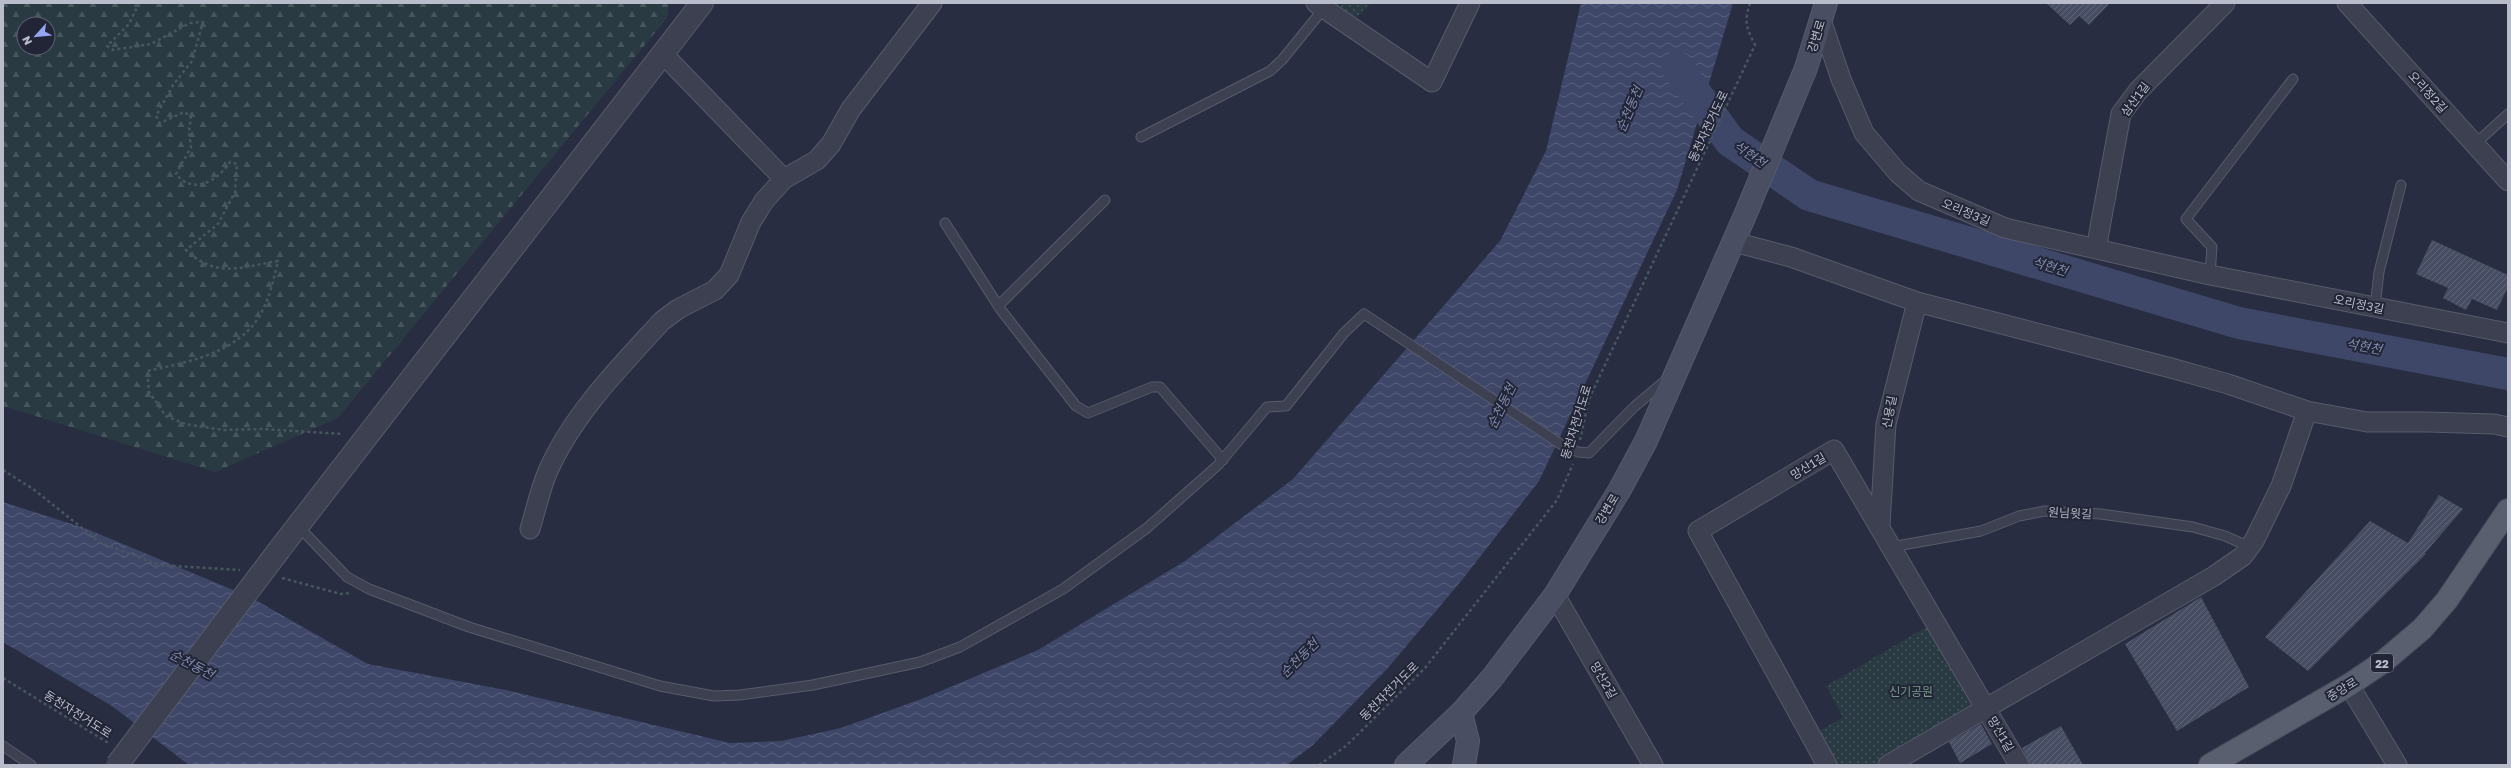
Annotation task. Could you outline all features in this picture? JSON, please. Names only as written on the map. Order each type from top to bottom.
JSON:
[{"type":"main road","name":"강변로","points":[[1406,765],[1461,713],[1492,678],[1555,595],[1619,491],[1646,441],[1675,372],[1734,242],[1806,68],[1824,12]]},
{"type":"main road","name":"중앙로","points":[[2210,765],[2349,685],[2383,662],[2422,629],[2446,600],[2508,510]]},
{"type":"main road","points":[[1461,713],[1468,741],[1464,765]]},
{"type":"street","points":[[117,757],[298,526],[702,3]]},
{"type":"street","points":[[530,529],[547,472],[558,449],[581,415],[662,321],[678,309],[714,290],[729,275],[751,222],[764,201],[784,179],[817,160],[831,144],[851,108],[932,3]]},
{"type":"street","points":[[1323,5],[1432,82],[1470,3]]},
{"type":"street","name":"삼산1길","points":[[2096,248],[2121,114],[2138,91],[2225,3]]},
{"type":"street","name":"오리정2길","points":[[2347,3],[2508,181]]},
{"type":"street","name":"오리정3길","points":[[1824,12],[1841,79],[1864,133],[1898,173],[1919,191],[2005,228],[2210,275],[2508,333]]},
{"type":"street","points":[[663,54],[784,179]]},
{"type":"street","points":[[1734,242],[1791,257],[1917,302],[2185,372],[2307,411],[2367,422],[2494,424],[2508,427]]},
{"type":"street","name":"신용길","points":[[1880,526],[1886,424],[1917,302]]},
{"type":"street","points":[[1888,765],[2231,566],[2243,556],[2250,547],[2281,486],[2307,411]]},
{"type":"street","name":"망산1길","points":[[1827,765],[1698,531],[1834,450],[1987,708],[2019,765]]},
{"type":"street","name":"망산2길","points":[[1555,595],[1653,765]]},
{"type":"street","points":[[2349,685],[2397,765]]},
{"type":"lane","points":[[1142,137],[1270,71],[1282,60],[1323,5]]},
{"type":"lane","points":[[2210,275],[2212,247],[2186,219],[2293,79]]},
{"type":"lane","points":[[2475,144],[2508,114]]},
{"type":"lane","points":[[2375,307],[2379,272],[2401,185]]},
{"type":"lane","points":[[998,306],[1105,200]]},
{"type":"lane","points":[[945,223],[998,306],[1076,406],[1088,413],[1152,387],[1160,387],[1223,460]]},
{"type":"lane","points":[[298,526],[347,577],[369,589],[469,627],[660,686],[714,696],[740,695],[813,685],[920,662],[960,648],[1063,589],[1147,528],[1223,460],[1267,407],[1286,406],[1344,333],[1364,314],[1562,445],[1578,452],[1589,453],[1634,407],[1675,372]]},
{"type":"lane","name":"원님윗길","points":[[1891,547],[1981,531],[2019,516],[2045,511],[2101,514],[2193,527],[2226,536],[2250,547]]},
{"type":"lane","points":[[3,746],[31,765]]},
{"type":"path","points":[[139,3],[129,24],[107,46],[113,50],[151,44],[190,23],[203,22],[192,61],[173,85],[156,116],[160,123],[184,112],[191,116],[189,132],[191,147],[176,174],[181,181],[194,184],[211,182],[222,174],[230,162],[237,164],[235,192],[218,224],[186,250],[212,268],[228,269],[278,261],[271,291],[254,323],[232,344],[186,362],[147,371],[149,392],[166,416],[185,424],[224,430],[263,429],[367,436]]},
{"type":"path","name":"동천자전거도로","points":[[1319,765],[1346,746],[1425,668],[1557,500],[1578,452],[1590,399],[1755,45],[1748,31],[1745,19],[1750,3]]},
{"type":"path","points":[[3,470],[33,489],[101,543],[159,565],[244,570]]},
{"type":"path","points":[[280,577],[341,594],[369,589]]},
{"type":"path","name":"동천자전거도로","points":[[3,678],[117,757]]},
{"type":"green space","points":[[3,3],[669,3],[667,18],[338,418],[215,472],[3,406]]},
{"type":"green space","points":[[1344,3],[1371,3],[1357,17],[1339,8]]},
{"type":"green space","name":"신기공원","points":[[1928,626],[1973,702],[1963,715],[1878,765],[1834,765],[1815,734],[1843,717],[1826,686]]},
{"type":"water","name":"순천동천","points":[[1581,3],[1733,3],[1677,190],[1539,481],[1462,580],[1387,669],[1313,745],[1287,765],[189,765],[112,706],[3,642],[3,502],[87,529],[250,597],[368,664],[506,690],[730,743],[781,741],[841,728],[924,698],[1038,650],[1185,561],[1293,479],[1500,241],[1546,151]]},
{"type":"building","points":[[2046,3],[2110,3],[2089,25],[2079,16],[2070,25]]},
{"type":"building","points":[[2432,240],[2508,275],[2508,287],[2497,310],[2472,299],[2466,310],[2443,298],[2448,288],[2416,274]]},
{"type":"building","points":[[2439,495],[2463,509],[2425,553],[2426,554],[2308,671],[2265,637],[2370,521],[2408,543]]},
{"type":"building","points":[[2201,597],[2249,687],[2177,731],[2125,644]]},
{"type":"building","points":[[1981,724],[1992,744],[1960,763],[1949,742]]},
{"type":"building","points":[[2061,726],[2083,765],[2030,765],[2022,748]]},
{"type":"waterway","name":"석현천","points":[[1677,67],[1730,141],[1809,195],[2239,323],[2508,374]]}]
